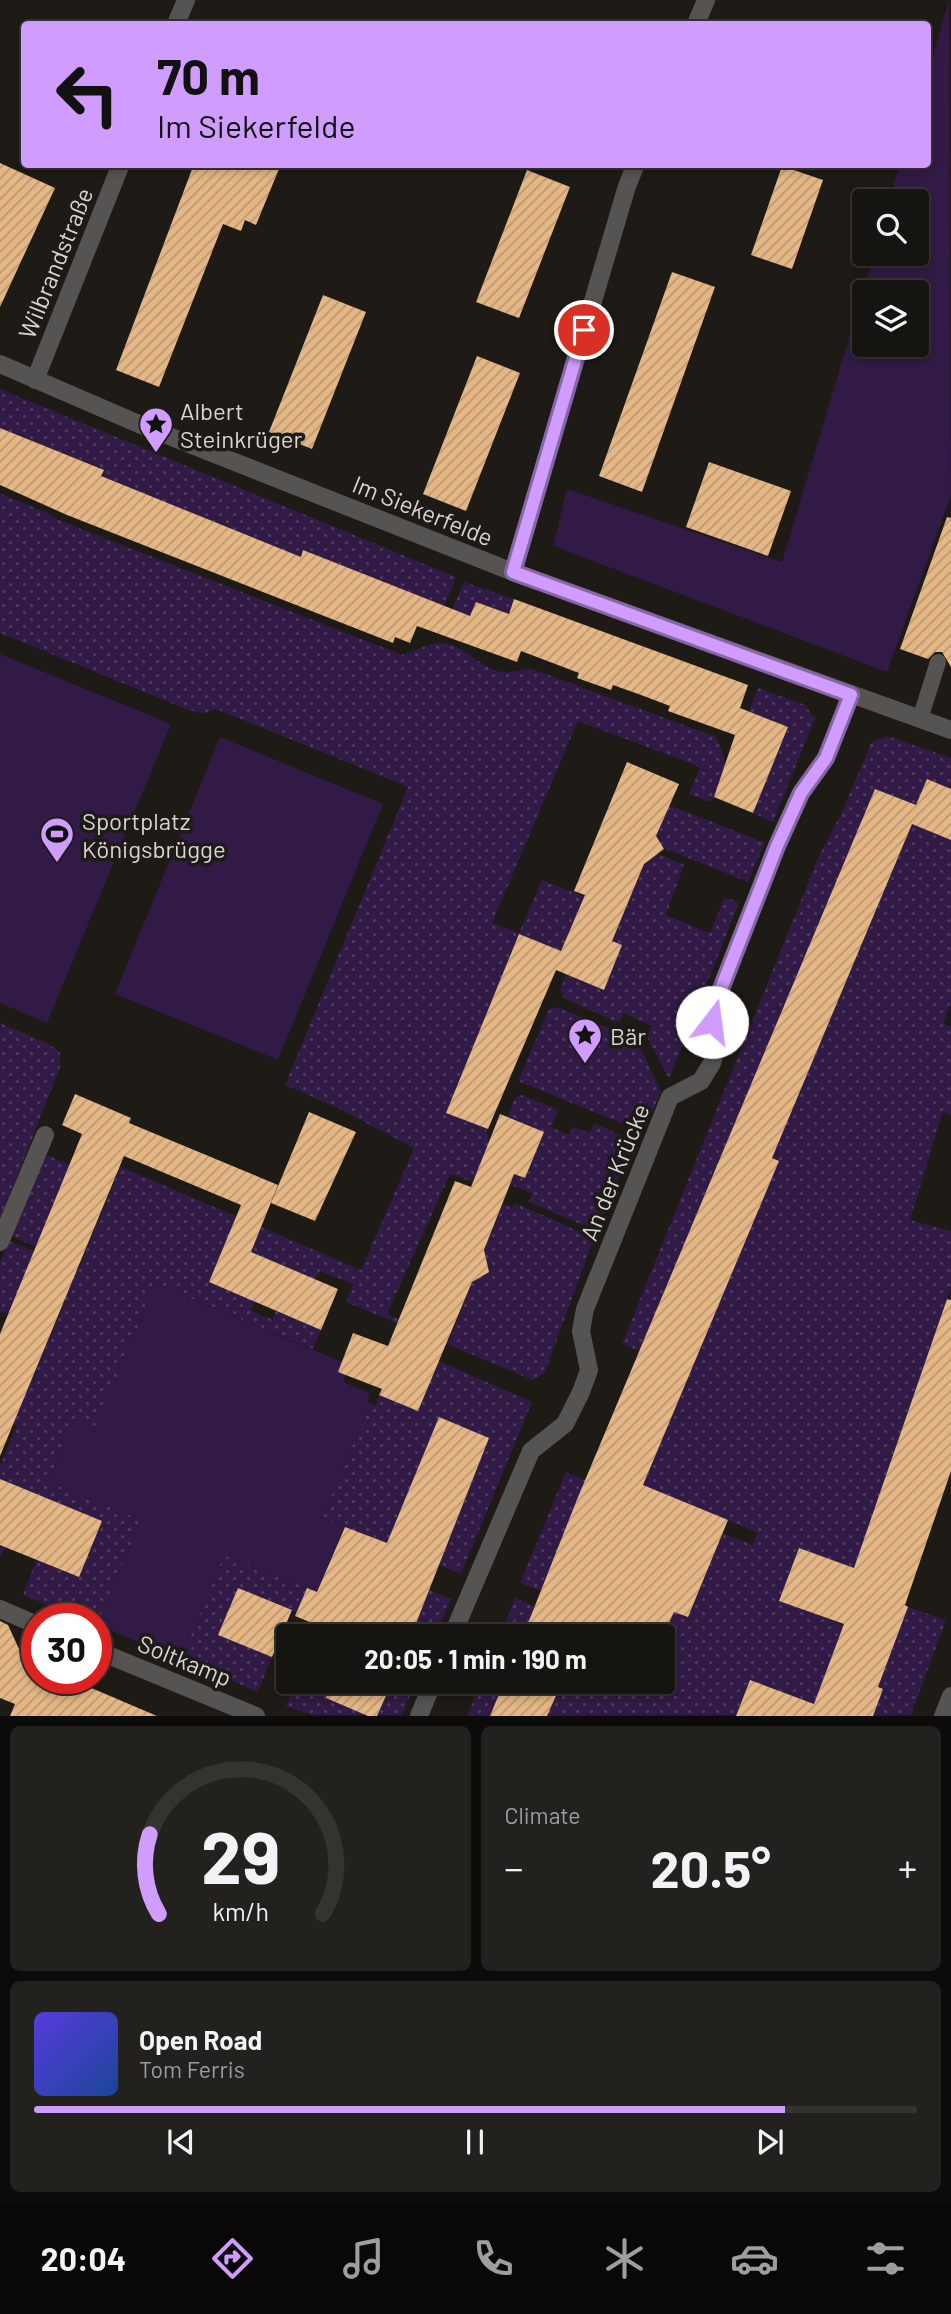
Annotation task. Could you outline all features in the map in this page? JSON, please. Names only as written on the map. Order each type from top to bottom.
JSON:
[{"type":"street","points":[[177,21],[186,0]]},
{"type":"street","points":[[697,21],[706,0]]},
{"type":"street","name":"Wilbrandstraße","points":[[34,380],[119,168]]},
{"type":"street","points":[[513,572],[634,168]]},
{"type":"street","name":"Im Siekerfelde","points":[[0,364],[513,572],[951,730]]},
{"type":"street","name":"An der Krücke","points":[[457,1624],[531,1451],[565,1424],[575,1408],[589,1370],[581,1331],[585,1309],[670,1097],[702,1081],[712,1063],[718,1040],[712,1022],[717,999],[777,846],[801,793],[826,758],[851,695]]},
{"type":"street","points":[[0,1242],[45,1135]]},
{"type":"street","points":[[0,1609],[21,1618]]},
{"type":"street","name":"Soltkamp","points":[[112,1657],[256,1716]]},
{"type":"street","points":[[419,1716],[428,1694]]},
{"type":"street","points":[[943,1716],[951,1696]]},
{"type":"lane","points":[[920,719],[938,662]]},
{"type":"shaded area","points":[[949,0],[951,495],[887,672],[553,546],[567,489],[782,562],[852,328],[852,357],[929,357],[929,280],[866,280],[870,266],[929,266],[929,189],[893,189],[899,168],[931,168],[931,62]]},
{"type":"shaded area","points":[[0,389],[456,577],[444,607],[304,550],[301,557],[101,476],[103,469],[0,428]]},
{"type":"shaded area","points":[[0,493],[56,519],[402,655],[430,645],[448,644],[494,670],[535,670],[716,737],[725,762],[721,786],[710,802],[689,794],[700,767],[578,721],[492,923],[519,933],[542,880],[624,912],[648,856],[658,854],[684,865],[666,915],[710,933],[725,897],[739,903],[669,1079],[647,1037],[652,1026],[623,1013],[619,1023],[565,999],[560,990],[566,975],[604,990],[622,945],[573,924],[561,951],[519,934],[446,1113],[486,1128],[489,1142],[482,1161],[525,1178],[544,1132],[507,1117],[515,1098],[522,1095],[558,1110],[551,1127],[569,1135],[573,1127],[590,1133],[594,1123],[634,1141],[597,1231],[529,1202],[532,1193],[483,1174],[470,1181],[450,1174],[387,1314],[449,1341],[474,1277],[488,1268],[482,1257],[503,1204],[513,1207],[515,1203],[594,1238],[545,1372],[533,1380],[346,1302],[353,1284],[320,1271],[315,1279],[226,1242],[209,1282],[254,1301],[251,1311],[272,1319],[276,1311],[321,1330],[313,1349],[156,1284],[95,1427],[74,1419],[48,1481],[141,1520],[106,1603],[42,1603],[23,1595],[36,1560],[79,1577],[41,1496],[18,1553],[5,1547],[0,1558],[0,1466],[17,1425],[0,1417],[0,1366],[32,1380],[65,1301],[22,1283],[9,1313],[0,1312],[0,1263],[9,1241],[78,1270],[118,1174],[96,1164],[98,1157],[361,1270],[414,1148],[338,1108],[285,1085],[408,787],[216,709],[203,714],[181,707],[0,633]]},
{"type":"shaded area","points":[[464,582],[514,599],[509,614],[476,602],[461,642],[441,634]]},
{"type":"shaded area","name":"Sportplatz Königsbrügge","points":[[0,654],[171,724],[47,1023],[0,1003]]},
{"type":"shaded area","points":[[758,688],[805,705],[815,719],[773,822],[753,813],[788,727],[749,711]]},
{"type":"shaded area","points":[[887,736],[951,758],[951,789],[927,779],[788,1120],[912,824],[951,840],[951,1002],[943,1024],[951,1027],[951,1115],[943,1112],[910,1220],[951,1231],[951,1287],[859,1555],[863,1572],[799,1548],[780,1601],[844,1625],[818,1705],[750,1680],[736,1715],[467,1716],[476,1694],[675,1694],[675,1624],[668,1624],[683,1587],[698,1593],[708,1568],[703,1525],[752,1545],[758,1533],[643,1485],[684,1387],[640,1351],[622,1344],[818,858],[842,812],[871,743]]},
{"type":"shaded area","points":[[220,737],[383,804],[278,1060],[115,994]]},
{"type":"shaded area","points":[[669,805],[765,843],[748,882],[661,847],[655,838]]},
{"type":"shaded area","points":[[557,1007],[637,1040],[661,1092],[643,1132],[518,1081],[549,1009]]},
{"type":"shaded area","points":[[0,1023],[47,1043],[60,1052],[60,1068],[0,1219]]},
{"type":"shaded area","points":[[46,1155],[70,1165],[36,1247],[11,1236]]},
{"type":"shaded area","points":[[156,1284],[342,1362],[346,1374],[343,1382],[370,1393],[367,1401],[370,1403],[322,1518],[344,1527],[317,1592],[224,1555],[181,1659],[112,1631],[112,1603],[106,1603],[141,1520],[48,1482],[74,1418],[95,1426]]},
{"type":"shaded area","points":[[439,1361],[532,1402],[461,1574],[322,1518],[370,1403],[376,1405],[379,1395]]},
{"type":"shaded area","points":[[566,1472],[587,1481],[541,1591],[520,1583]]},
{"type":"shaded area","points":[[224,1555],[307,1588],[297,1612],[238,1588],[219,1635],[272,1657],[258,1692],[181,1659]]},
{"type":"shaded area","points":[[333,1555],[380,1569],[451,1599],[440,1624],[321,1624],[331,1599],[317,1592]]},
{"type":"shaded area","points":[[515,1598],[578,1624],[505,1624]]},
{"type":"shaded area","points":[[908,1607],[946,1620],[911,1715],[873,1716],[883,1689],[878,1687]]},
{"type":"shaded area","points":[[291,1694],[411,1694],[402,1715],[312,1715],[286,1706]]},
{"type":"building","points":[[0,163],[55,188],[0,307]]},
{"type":"building","points":[[192,168],[279,168],[256,225],[245,220],[241,231],[223,224],[159,387],[116,370]]},
{"type":"building","points":[[781,168],[823,180],[792,269],[751,255]]},
{"type":"building","points":[[527,170],[570,187],[519,318],[476,302]]},
{"type":"building","points":[[672,272],[715,287],[642,492],[599,476]]},
{"type":"building","points":[[323,295],[366,312],[312,449],[269,432]]},
{"type":"building","points":[[477,356],[520,373],[466,511],[423,494]]},
{"type":"building","points":[[0,428],[104,470],[101,476],[301,557],[303,550],[470,616],[476,602],[509,614],[514,599],[748,685],[740,708],[788,727],[753,813],[714,797],[735,735],[668,711],[670,706],[641,695],[613,685],[611,690],[577,678],[579,673],[521,651],[517,662],[417,626],[410,643],[395,637],[393,643],[67,515],[0,485]]},
{"type":"building","points":[[709,462],[791,491],[768,556],[686,527]]},
{"type":"building","points":[[947,517],[951,518],[951,667],[942,652],[935,652],[928,659],[900,649]]},
{"type":"building","points":[[627,762],[679,784],[656,836],[664,849],[644,864],[612,941],[622,945],[604,990],[556,970],[488,1129],[446,1113],[519,934],[561,951],[585,895],[574,891]]},
{"type":"building","points":[[927,779],[951,789],[951,840],[912,824],[772,1158],[779,1161],[643,1485],[728,1520],[688,1617],[674,1612],[668,1624],[528,1624],[578,1497],[875,789],[916,805]]},
{"type":"building","points":[[75,1094],[131,1118],[129,1123],[278,1185],[251,1252],[338,1289],[321,1330],[209,1282],[241,1205],[124,1156],[0,1456],[0,1334],[82,1134],[62,1125]]},
{"type":"building","points":[[309,1112],[356,1132],[315,1221],[271,1203]]},
{"type":"building","points":[[500,1114],[544,1132],[525,1178],[514,1174],[484,1250],[489,1272],[472,1282],[418,1411],[379,1395],[382,1389],[338,1372],[353,1333],[388,1346],[455,1181],[471,1187]]},
{"type":"building","points":[[947,1299],[951,1300],[951,1471],[905,1605],[908,1607],[878,1687],[883,1689],[873,1716],[736,1716],[750,1680],[814,1704],[844,1624],[779,1601],[799,1548],[854,1568]]},
{"type":"building","points":[[439,1417],[489,1438],[416,1624],[315,1624],[295,1616],[307,1588],[317,1592],[345,1527],[387,1543]]},
{"type":"building","points":[[0,1479],[102,1521],[79,1577],[0,1545]]},
{"type":"building","points":[[238,1588],[292,1610],[286,1624],[276,1624],[276,1648],[272,1657],[218,1635]]},
{"type":"building","points":[[0,1621],[8,1625],[21,1653],[21,1694],[105,1694],[157,1716],[10,1716],[15,1704],[0,1698]]},
{"type":"building","points":[[328,1694],[387,1694],[377,1716],[368,1716],[326,1698]]},
{"type":"building","points":[[499,1694],[557,1694],[547,1716],[490,1716]]},
{"type":"place","name":"Albert Steinkrüger","points":[[156,454]]},
{"type":"place","name":"Sportplatz Königsbrügge","points":[[57,864]]},
{"type":"place","name":"Bär","points":[[585,1065]]},
{"type":"route","points":[[584,330],[513,572],[851,695],[826,758],[801,793],[777,846],[717,999],[712,1022]]}]
